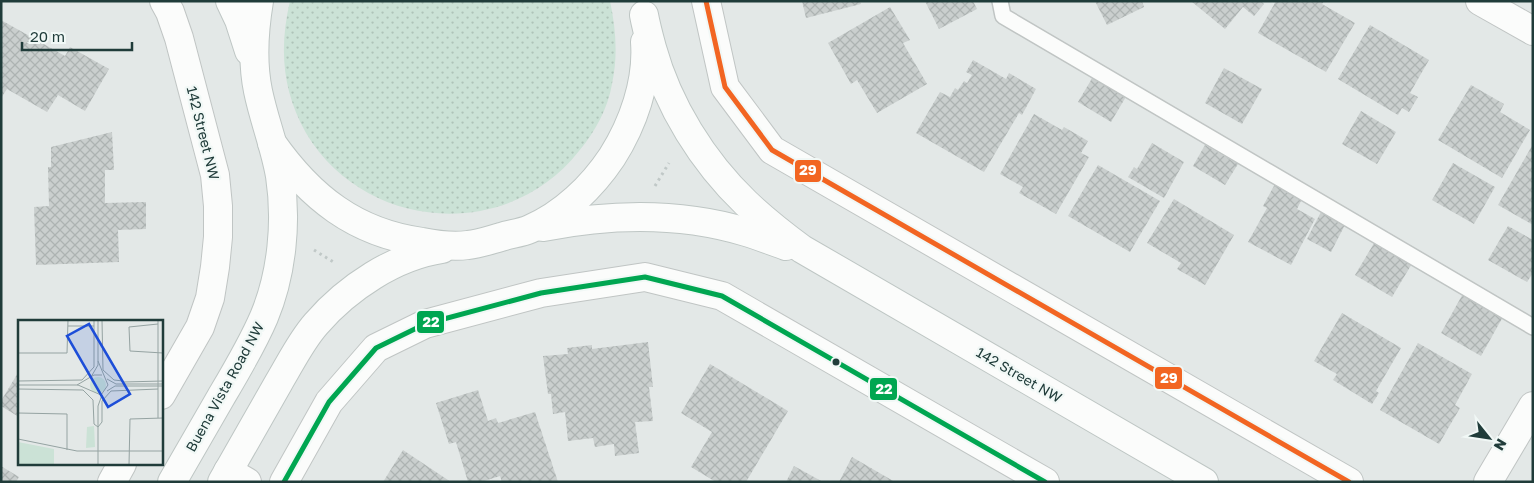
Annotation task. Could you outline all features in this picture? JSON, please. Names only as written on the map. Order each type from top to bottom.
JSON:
[{"type":"street","name":"142 Street NW","points":[[162,393],[200,327],[210,298],[218,237],[215,174],[179,38],[164,1]]},
{"type":"street","points":[[230,1],[239,20],[250,55],[258,91]]},
{"type":"street","points":[[258,1],[254,27],[254,58],[258,91]]},
{"type":"street","points":[[706,1],[725,87],[772,150],[1349,482]]},
{"type":"street","points":[[1489,3],[1533,31]]},
{"type":"street","name":"142 Street NW","points":[[642,8],[652,49],[664,83],[679,115],[720,175],[745,202],[773,227],[802,249],[1204,482]]},
{"type":"street","points":[[232,478],[298,348],[315,324],[358,285],[383,270],[410,258],[530,229],[557,214],[582,194],[603,170],[621,143],[634,113],[643,81],[646,48],[642,8]]},
{"type":"street","name":"Buena Vista Road NW","points":[[172,482],[248,350],[265,315],[276,279],[282,241],[283,208],[280,175],[258,91]]},
{"type":"street","points":[[272,143],[288,166],[307,186],[329,204],[352,219],[380,232],[409,240],[438,245],[468,245]]},
{"type":"street","name":"142 Street NW","points":[[530,229],[608,217],[648,217],[696,222],[754,235],[790,247],[835,268]]},
{"type":"street","points":[[284,482],[329,402],[376,348],[426,324],[540,293],[645,277],[722,296],[1045,482]]},
{"type":"street","points":[[1488,482],[1533,406]]},
{"type":"street","points":[[112,482],[121,466]]},
{"type":"lane","points":[[1000,1],[1003,16],[1533,327]]},
{"type":"path","points":[[282,241],[304,244],[343,268],[358,285]]},
{"type":"green space","points":[[290,1],[610,1],[614,22],[616,53],[610,93],[604,111],[595,128],[579,151],[549,180],[515,200],[477,211],[438,213],[400,206],[364,190],[332,166],[306,133],[298,117],[287,85],[284,35]]},
{"type":"building","points":[[802,1],[860,1],[861,4],[806,18]]},
{"type":"building","points":[[925,1],[973,1],[977,9],[939,29]]},
{"type":"building","points":[[1095,1],[1142,1],[1144,7],[1107,25]]},
{"type":"building","points":[[1191,1],[1261,1],[1264,4],[1254,16],[1243,7],[1225,29]]},
{"type":"building","points":[[1276,1],[1324,1],[1322,4],[1355,23],[1326,72],[1258,33]]},
{"type":"building","points":[[890,7],[910,40],[903,43],[927,84],[877,113],[857,80],[851,84],[828,43]]},
{"type":"building","points":[[1,20],[65,56],[70,47],[109,69],[85,111],[58,95],[47,112],[7,89],[1,98]]},
{"type":"building","points":[[1370,25],[1429,60],[1410,93],[1418,97],[1409,112],[1402,108],[1398,115],[1338,79]]},
{"type":"building","points":[[973,60],[1006,79],[1009,73],[1036,89],[1022,115],[1019,113],[984,172],[916,133],[940,92],[950,97],[955,88],[958,90],[964,81],[967,83],[972,75],[966,72]]},
{"type":"building","points":[[1224,68],[1262,89],[1242,124],[1205,103]]},
{"type":"building","points":[[1094,75],[1127,95],[1111,122],[1078,102]]},
{"type":"building","points":[[1471,85],[1504,104],[1500,112],[1530,130],[1502,178],[1438,140]]},
{"type":"building","points":[[1361,111],[1396,132],[1377,164],[1342,144]]},
{"type":"building","points":[[1034,114],[1062,130],[1064,127],[1088,141],[1081,153],[1089,157],[1056,214],[1019,193],[1023,187],[1000,174]]},
{"type":"building","points":[[112,132],[114,170],[105,170],[105,203],[146,202],[146,229],[118,230],[119,262],[36,265],[34,207],[49,206],[48,167],[51,167],[51,147]]},
{"type":"building","points":[[1152,143],[1184,162],[1164,198],[1128,177],[1134,167],[1137,169]]},
{"type":"building","points":[[1533,144],[1533,225],[1498,205]]},
{"type":"building","points":[[1205,145],[1238,164],[1225,185],[1193,166]]},
{"type":"building","points":[[1453,163],[1495,187],[1474,224],[1432,200]]},
{"type":"building","points":[[1098,165],[1160,201],[1130,252],[1068,216]]},
{"type":"building","points":[[1275,184],[1304,195],[1297,209],[1315,219],[1291,265],[1248,242],[1267,208],[1263,206]]},
{"type":"building","points":[[1174,199],[1234,235],[1205,285],[1177,269],[1181,263],[1147,243]]},
{"type":"building","points":[[1323,208],[1347,221],[1331,252],[1307,239]]},
{"type":"building","points":[[1508,226],[1533,240],[1533,273],[1527,282],[1488,260]]},
{"type":"building","points":[[1376,240],[1413,262],[1392,297],[1355,275]]},
{"type":"building","points":[[1464,292],[1504,315],[1481,356],[1441,333]]},
{"type":"building","points":[[1342,313],[1401,348],[1376,391],[1379,393],[1372,404],[1333,380],[1337,374],[1314,361]]},
{"type":"building","points":[[648,342],[653,387],[649,387],[653,421],[635,422],[639,453],[615,456],[614,444],[595,447],[593,438],[568,441],[565,412],[553,414],[551,394],[548,394],[543,356],[568,354],[567,348],[592,345],[592,349]]},
{"type":"building","points":[[1418,343],[1472,374],[1455,405],[1460,408],[1439,444],[1380,410]]},
{"type":"building","points":[[710,364],[788,411],[746,482],[716,482],[691,467],[712,432],[681,413]]},
{"type":"building","points":[[18,373],[18,416],[1,406],[1,401]]},
{"type":"building","points":[[478,390],[488,421],[496,418],[498,423],[535,412],[558,482],[502,482],[500,476],[481,482],[468,482],[456,442],[449,444],[436,403]]},
{"type":"building","points":[[403,450],[451,482],[383,482]]},
{"type":"building","points":[[852,457],[895,482],[839,482]]},
{"type":"building","points":[[1,466],[19,477],[16,482],[1,482]]},
{"type":"building","points":[[794,466],[823,482],[786,482]]},
{"type":"transit line","name":"29","points":[[706,1],[725,87],[772,150],[1349,482]]},
{"type":"transit line","name":"22","points":[[284,482],[329,402],[376,348],[425,324],[541,293],[645,277],[722,296],[1045,482]]}]
